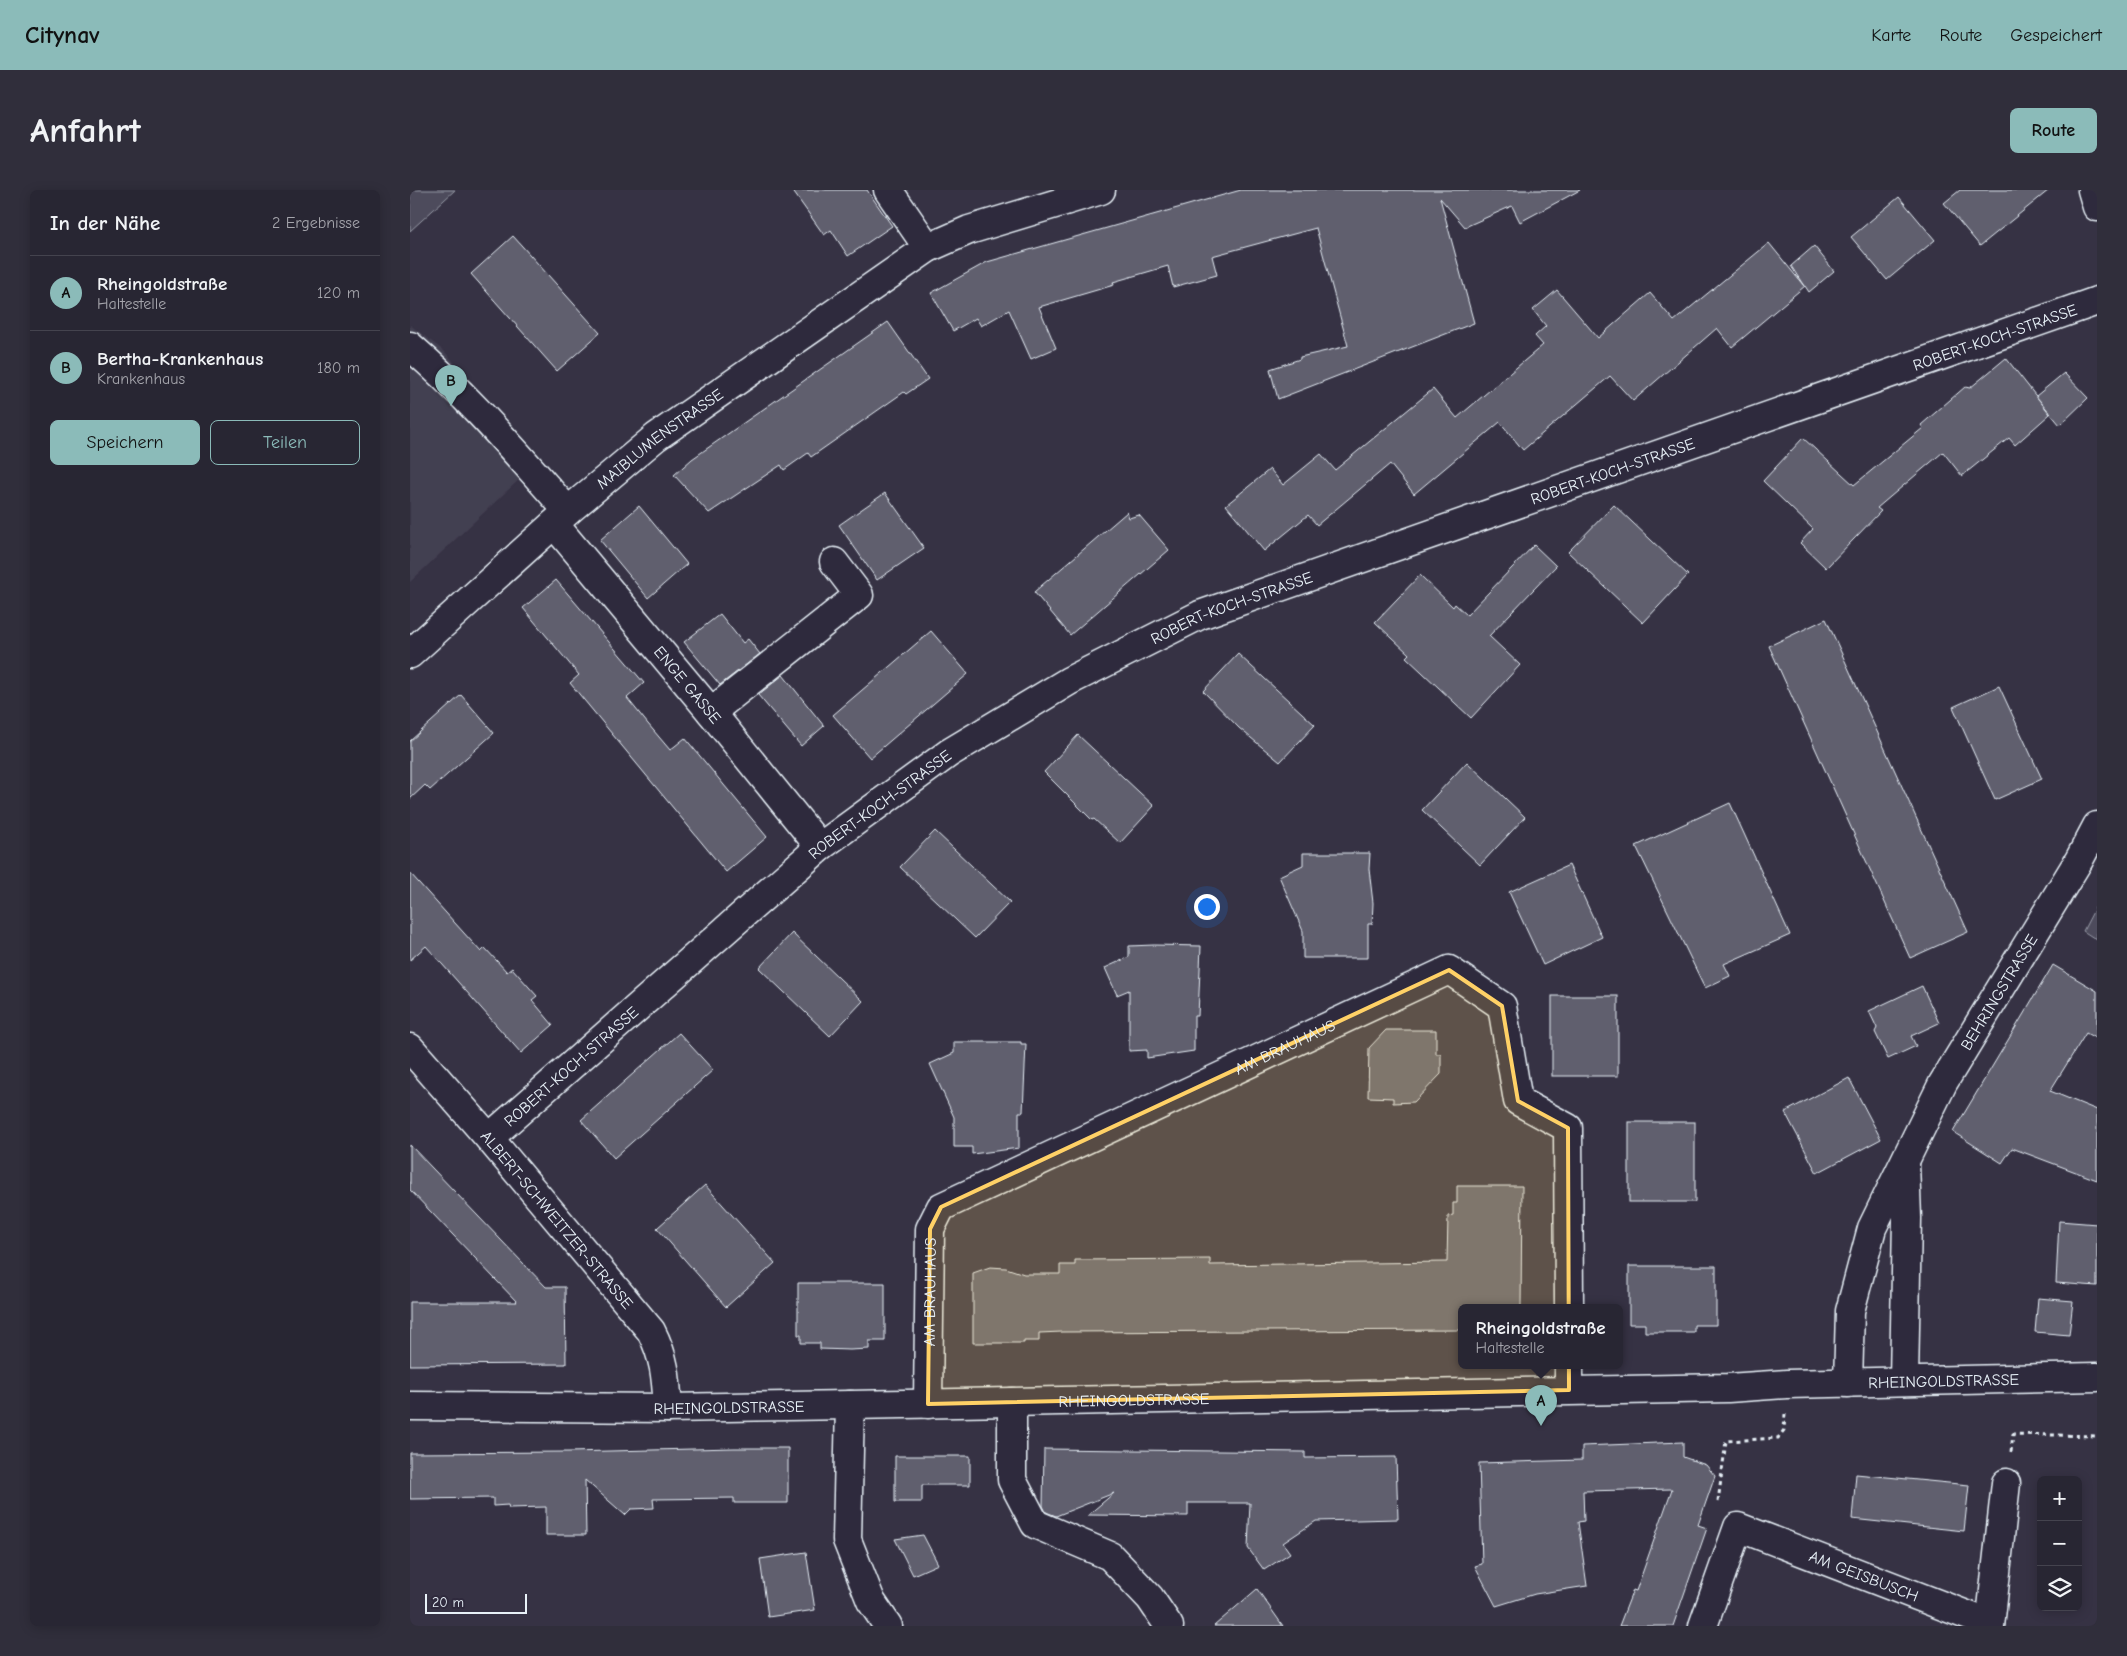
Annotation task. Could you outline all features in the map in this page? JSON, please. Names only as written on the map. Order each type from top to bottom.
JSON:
[{"type":"street","points":[[888,190],[928,248]]},
{"type":"street","name":"MAIBLUMENSTRASSE","points":[[410,654],[561,517],[656,437],[928,248],[970,230],[1101,190]]},
{"type":"street","points":[[2092,190],[2097,207]]},
{"type":"street","name":"ROBERT-KOCH-STRASSE","points":[[489,1138],[820,847],[958,748],[1069,681],[1200,615],[2097,301]]},
{"type":"street","name":"ENGE GASSE","points":[[410,346],[433,366],[491,426],[711,712],[820,847]]},
{"type":"street","points":[[711,712],[859,595],[834,562]]},
{"type":"street","name":"BEHRINGSTRASSE","points":[[1848,1383],[1850,1311],[1872,1228],[1943,1083],[2079,860],[2097,826]]},
{"type":"street","name":"AM BRAUHAUS","points":[[928,1404],[930,1229],[941,1207],[1449,970],[1502,1006],[1518,1101],[1568,1128],[1569,1304]]},
{"type":"street","name":"ALBERT-SCHWEITZER-STRASSE","points":[[410,1048],[489,1138],[651,1331],[661,1350],[666,1374],[668,1408]]},
{"type":"street","name":"BEHRINGSTRASSE","points":[[1904,1381],[1907,1218],[1905,1159]]},
{"type":"street","name":"RHEINGOLDSTRASSE","points":[[410,1406],[668,1408],[1012,1402],[1569,1378],[1728,1388],[1786,1384],[2097,1377]]},
{"type":"street","points":[[1012,1402],[1012,1480],[1035,1524],[1110,1556],[1150,1598],[1169,1626]]},
{"type":"street","points":[[850,1405],[847,1540],[871,1601],[888,1626]]},
{"type":"street","name":"AM GEISBUSCH","points":[[1738,1527],[1990,1625],[2006,1483]]},
{"type":"street","points":[[1703,1626],[1738,1527]]},
{"type":"path","points":[[1738,1527],[1716,1510],[1726,1441],[1778,1438],[1784,1430],[1786,1384]]},
{"type":"path","points":[[2006,1483],[2013,1434],[2097,1436]]},
{"type":"highlighted area","points":[[1449,970],[1502,1006],[1518,1101],[1568,1128],[1569,1390],[928,1404],[930,1229],[941,1207]]},
{"type":"shaded area","points":[[410,190],[455,190],[410,231]]},
{"type":"shaded area","points":[[410,325],[444,351],[540,460],[410,582]]},
{"type":"shaded area","points":[[2097,904],[2097,940],[2083,931]]},
{"type":"building","points":[[792,190],[867,190],[892,226],[848,256],[831,230],[824,235]]},
{"type":"building","points":[[1241,190],[1580,190],[1520,222],[1512,206],[1465,227],[1440,198],[1474,323],[1278,399],[1270,369],[1300,359],[1300,357],[1348,346],[1316,228],[1212,256],[1217,275],[1173,287],[1168,266],[1113,282],[1114,285],[1039,307],[1056,348],[1031,359],[1009,310],[981,326],[976,318],[953,331],[931,293],[987,262]]},
{"type":"building","points":[[1960,190],[2049,190],[1980,246],[1944,203]]},
{"type":"building","points":[[1899,197],[1935,240],[1887,280],[1851,237]]},
{"type":"building","points":[[513,236],[600,333],[557,371],[471,274]]},
{"type":"building","points":[[1769,243],[1804,286],[1791,266],[1814,246],[1834,271],[1809,292],[1805,286],[1732,347],[1717,328],[1633,401],[1610,376],[1523,450],[1500,422],[1414,494],[1390,464],[1317,525],[1308,515],[1264,551],[1226,505],[1270,469],[1283,485],[1321,454],[1335,470],[1433,389],[1457,418],[1543,345],[1535,336],[1546,326],[1533,310],[1557,290],[1598,338],[1650,293],[1674,321]]},
{"type":"building","points":[[888,322],[928,379],[906,394],[904,392],[811,457],[808,453],[784,470],[781,465],[709,513],[674,475],[692,459]]},
{"type":"building","points":[[2006,358],[2050,414],[2015,445],[2009,438],[1962,476],[1943,452],[1877,508],[1881,511],[1826,568],[1800,543],[1813,529],[1763,481],[1803,438],[1854,485],[1923,428],[1921,425],[1965,387],[1970,388]]},
{"type":"building","points":[[2064,373],[2088,398],[2060,425],[2036,396]]},
{"type":"building","points":[[885,493],[924,548],[877,580],[839,525]]},
{"type":"building","points":[[1614,505],[1688,575],[1643,623],[1568,552]]},
{"type":"building","points":[[639,506],[687,564],[648,598],[600,540]]},
{"type":"building","points":[[1127,512],[1129,518],[1139,515],[1169,550],[1070,635],[1034,592]]},
{"type":"building","points":[[1534,545],[1556,566],[1489,636],[1520,665],[1471,718],[1406,657],[1409,654],[1375,622],[1420,575],[1453,607],[1455,604],[1467,615]]},
{"type":"building","points":[[556,580],[644,683],[627,698],[648,724],[670,750],[685,738],[767,837],[726,872],[570,683],[579,675],[523,608]]},
{"type":"building","points":[[720,614],[743,643],[748,639],[760,654],[720,685],[684,642]]},
{"type":"building","points":[[1826,619],[1968,932],[1910,958],[1769,646]]},
{"type":"building","points":[[931,631],[968,674],[870,758],[833,715]]},
{"type":"building","points":[[1238,654],[1315,725],[1280,762],[1239,728],[1203,691]]},
{"type":"building","points":[[783,675],[824,726],[801,746],[758,695]]},
{"type":"building","points":[[1999,686],[2042,779],[1995,800],[1953,707]]},
{"type":"building","points":[[461,695],[494,733],[430,790],[425,785],[410,799],[410,741]]},
{"type":"building","points":[[1078,735],[1154,806],[1120,843],[1094,819],[1092,820],[1044,772]]},
{"type":"building","points":[[1467,762],[1525,817],[1480,865],[1422,810]]},
{"type":"building","points":[[1730,803],[1790,935],[1724,964],[1730,976],[1705,988],[1636,846]]},
{"type":"building","points":[[935,831],[1010,902],[975,938],[900,867]]},
{"type":"building","points":[[1303,853],[1370,853],[1369,869],[1373,903],[1372,924],[1368,924],[1368,958],[1303,958],[1303,931],[1279,876],[1303,865]]},
{"type":"building","points":[[1569,865],[1602,937],[1543,965],[1509,892]]},
{"type":"building","points":[[410,873],[481,952],[485,948],[507,972],[512,968],[537,996],[532,1000],[553,1025],[521,1053],[426,946],[410,960]]},
{"type":"building","points":[[792,933],[863,1001],[830,1036],[759,968]]},
{"type":"building","points":[[1129,946],[1201,946],[1198,1016],[1194,1016],[1194,1051],[1147,1058],[1147,1050],[1129,1051],[1129,990],[1117,995],[1105,968],[1129,957]]},
{"type":"building","points":[[2053,965],[2097,991],[2097,1039],[2086,1033],[2050,1091],[2097,1110],[2097,1180],[2012,1148],[2002,1163],[1953,1132]]},
{"type":"building","points":[[1922,986],[1939,1023],[1911,1036],[1916,1046],[1888,1059],[1875,1032],[1877,1028],[1869,1011]]},
{"type":"building","points":[[1552,996],[1618,996],[1618,1076],[1552,1076]]},
{"type":"building","points":[[1386,1030],[1436,1030],[1436,1054],[1441,1054],[1441,1074],[1414,1102],[1393,1103],[1393,1098],[1368,1097],[1369,1048]]},
{"type":"building","points":[[679,1033],[713,1070],[614,1158],[581,1120]]},
{"type":"building","points":[[954,1042],[1021,1042],[1021,1044],[1026,1044],[1023,1112],[1019,1112],[1019,1148],[972,1154],[972,1147],[954,1147],[954,1117],[930,1064],[954,1053]]},
{"type":"building","points":[[1849,1078],[1881,1139],[1817,1173],[1785,1112]]},
{"type":"building","points":[[1629,1122],[1695,1122],[1695,1202],[1629,1202]]},
{"type":"building","points":[[410,1145],[546,1287],[565,1287],[566,1364],[410,1365],[410,1302],[517,1302],[410,1190]]},
{"type":"building","points":[[705,1185],[775,1263],[726,1307],[657,1228]]},
{"type":"building","points":[[1457,1186],[1522,1186],[1521,1304],[1458,1304],[1458,1330],[1062,1332],[1039,1333],[1039,1341],[1024,1341],[1024,1343],[973,1343],[973,1273],[990,1267],[1006,1268],[1024,1274],[1060,1274],[1060,1265],[1075,1265],[1075,1260],[1210,1259],[1210,1265],[1447,1262],[1448,1216],[1453,1215],[1453,1203],[1457,1203]]},
{"type":"building","points":[[2059,1221],[2097,1224],[2097,1286],[2056,1283]]},
{"type":"building","points":[[1629,1266],[1716,1266],[1716,1325],[1694,1325],[1694,1332],[1645,1332],[1645,1324],[1629,1324]]},
{"type":"building","points":[[798,1283],[885,1283],[885,1341],[869,1341],[869,1349],[850,1350],[820,1349],[820,1343],[801,1343],[801,1335],[798,1335]]},
{"type":"building","points":[[2038,1298],[2073,1301],[2069,1335],[2035,1332]]},
{"type":"building","points":[[1683,1442],[1683,1457],[1706,1465],[1715,1476],[1698,1525],[1707,1528],[1673,1626],[1619,1626],[1633,1590],[1636,1591],[1672,1489],[1583,1491],[1584,1521],[1578,1522],[1587,1586],[1535,1594],[1496,1606],[1475,1566],[1482,1564],[1479,1463],[1582,1460],[1582,1446]]},
{"type":"building","points":[[788,1448],[788,1503],[734,1503],[734,1498],[653,1499],[654,1508],[631,1509],[625,1515],[585,1480],[586,1535],[546,1535],[546,1507],[509,1508],[508,1505],[493,1506],[493,1498],[410,1499],[410,1453]]},
{"type":"building","points":[[1044,1449],[1305,1452],[1305,1458],[1396,1457],[1398,1519],[1316,1521],[1283,1543],[1290,1553],[1264,1570],[1248,1548],[1250,1503],[1188,1503],[1188,1516],[1088,1515],[1114,1493],[1056,1516],[1046,1512],[1043,1506]]},
{"type":"building","points":[[895,1456],[970,1456],[970,1485],[922,1485],[922,1502],[895,1502]]},
{"type":"building","points":[[1856,1474],[1969,1485],[1964,1531],[1852,1519]]},
{"type":"building","points":[[923,1535],[938,1564],[913,1575],[895,1539]]},
{"type":"building","points":[[806,1552],[815,1610],[768,1617],[760,1559]]},
{"type":"building","points":[[1257,1589],[1283,1626],[1214,1626]]},
{"type":"place","name":"Bertha-Krankenhaus","points":[[451,406]]},
{"type":"place","name":"Rheingoldstraße","points":[[1541,1426]]}]
